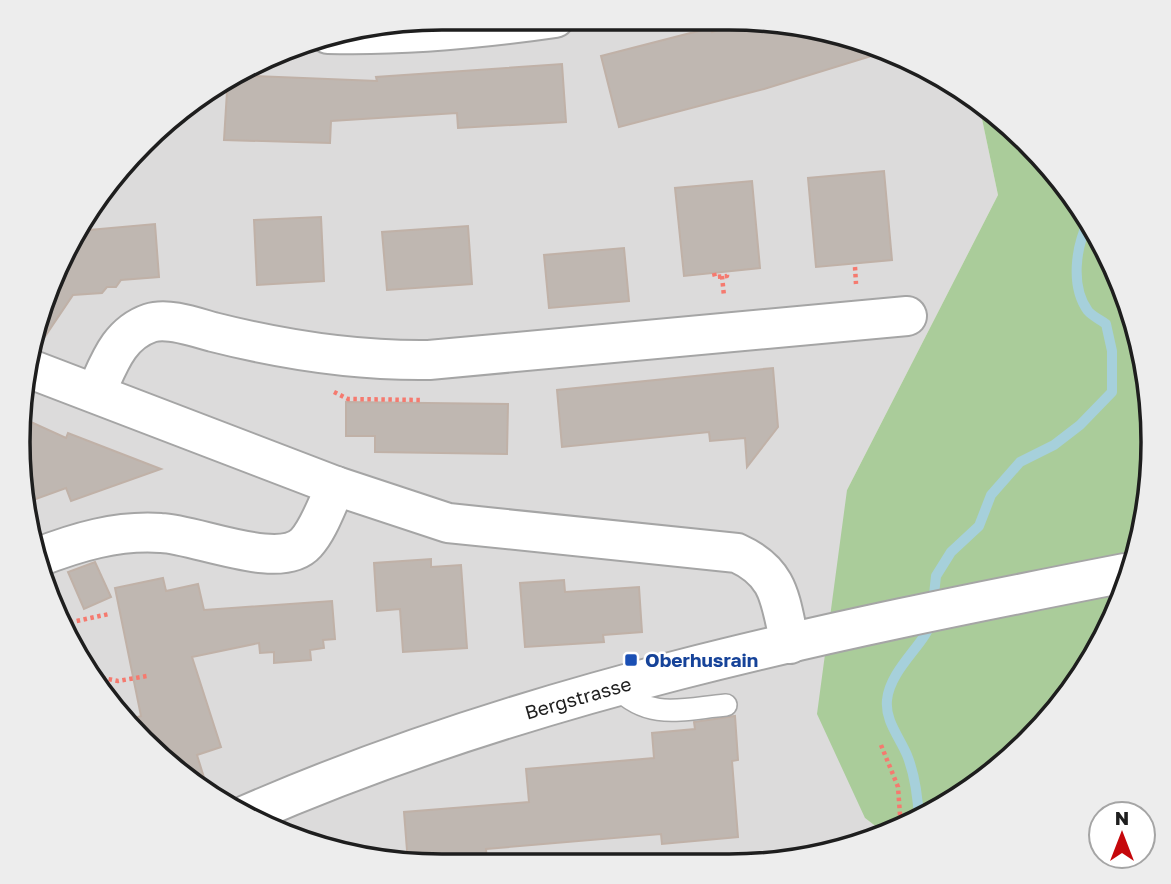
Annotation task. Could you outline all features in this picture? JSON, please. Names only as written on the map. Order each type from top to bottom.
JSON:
[{"type":"street","points":[[386,33],[444,30]]},
{"type":"street","points":[[96,392],[123,338],[151,322],[180,323],[280,349],[387,360],[429,360],[906,316]]},
{"type":"street","points":[[36,371],[336,486],[448,523],[737,553],[752,560],[770,575],[779,594],[790,644]]},
{"type":"street","points":[[46,555],[109,535],[142,533],[200,538],[264,555],[283,554],[306,544],[336,486]]},
{"type":"street","name":"Bergstrasse","points":[[257,810],[319,784],[442,740],[616,687],[790,644],[1119,574]]},
{"type":"lane","points":[[616,687],[632,702],[656,711],[726,705]]},
{"type":"path","points":[[714,273],[715,277],[722,279],[727,276],[727,272]]},
{"type":"path","points":[[71,622],[109,614]]},
{"type":"path","points":[[104,678],[118,681],[147,676]]},
{"type":"path","points":[[881,745],[898,787],[900,817]]},
{"type":"shaded area","points":[[460,30],[729,30],[783,33],[836,44],[887,61],[935,85],[981,116],[998,195],[847,490],[865,818],[876,827],[809,846],[756,853],[442,854],[388,851],[362,846],[284,823],[213,785],[150,734],[99,671],[61,600],[44,549],[33,496],[30,442],[33,388],[44,335],[61,284],[99,213],[132,170],[170,132],[213,99],[260,72],[309,52],[352,40]]},
{"type":"green space","points":[[981,116],[1021,150],[1056,191],[1086,236],[1110,284],[1127,335],[1138,388],[1140,469],[1133,522],[1119,575],[1099,624],[1072,671],[1039,714],[1001,752],[958,785],[911,812],[876,827],[865,818],[817,714],[847,490],[998,195]]},
{"type":"building","points":[[702,30],[729,30],[783,33],[836,44],[872,56],[764,89],[619,127],[601,56]]},
{"type":"building","points":[[562,64],[566,122],[458,128],[457,113],[331,121],[330,143],[224,140],[227,90],[253,76],[377,81],[376,77]]},
{"type":"building","points":[[884,171],[892,260],[816,267],[808,178]]},
{"type":"building","points":[[752,181],[760,268],[684,276],[675,188]]},
{"type":"building","points":[[321,217],[324,281],[257,285],[254,220]]},
{"type":"building","points":[[155,224],[159,277],[121,280],[116,287],[107,287],[102,293],[73,295],[43,340],[61,284],[89,230]]},
{"type":"building","points":[[468,226],[472,284],[387,290],[382,232]]},
{"type":"building","points":[[624,248],[629,301],[549,308],[544,255]]},
{"type":"building","points":[[773,368],[778,427],[747,467],[745,438],[710,441],[709,432],[562,447],[557,390]]},
{"type":"building","points":[[346,402],[508,404],[507,454],[375,452],[375,436],[346,436]]},
{"type":"building","points":[[31,422],[66,438],[68,433],[161,469],[71,501],[66,488],[34,500]]},
{"type":"building","points":[[431,559],[431,567],[461,565],[467,648],[403,652],[400,609],[377,611],[374,563]]},
{"type":"building","points":[[95,562],[111,597],[84,609],[68,572]]},
{"type":"building","points":[[163,578],[166,591],[198,584],[204,610],[332,601],[335,639],[323,640],[324,648],[310,650],[311,660],[274,663],[274,652],[260,653],[259,643],[192,657],[221,747],[197,755],[204,779],[170,752],[135,718],[141,716],[115,588]]},
{"type":"building","points":[[564,580],[565,592],[639,587],[642,632],[603,635],[604,642],[525,647],[520,583]]},
{"type":"building","points":[[735,716],[738,760],[732,761],[738,837],[662,844],[661,834],[486,849],[486,854],[407,852],[404,812],[529,802],[526,769],[654,758],[652,733],[695,729],[694,722]]},
{"type":"waterway","points":[[933,604],[936,576],[951,552],[979,526],[991,495],[1020,462],[1054,445],[1080,425],[1112,392],[1112,351],[1106,324],[1088,311],[1079,290],[1078,255],[1084,232]]},
{"type":"waterway","points":[[918,808],[912,771],[890,722],[887,700],[895,677],[924,637],[931,620]]},
{"type":"place","name":"Oberhusrain","points":[[631,660]]}]
